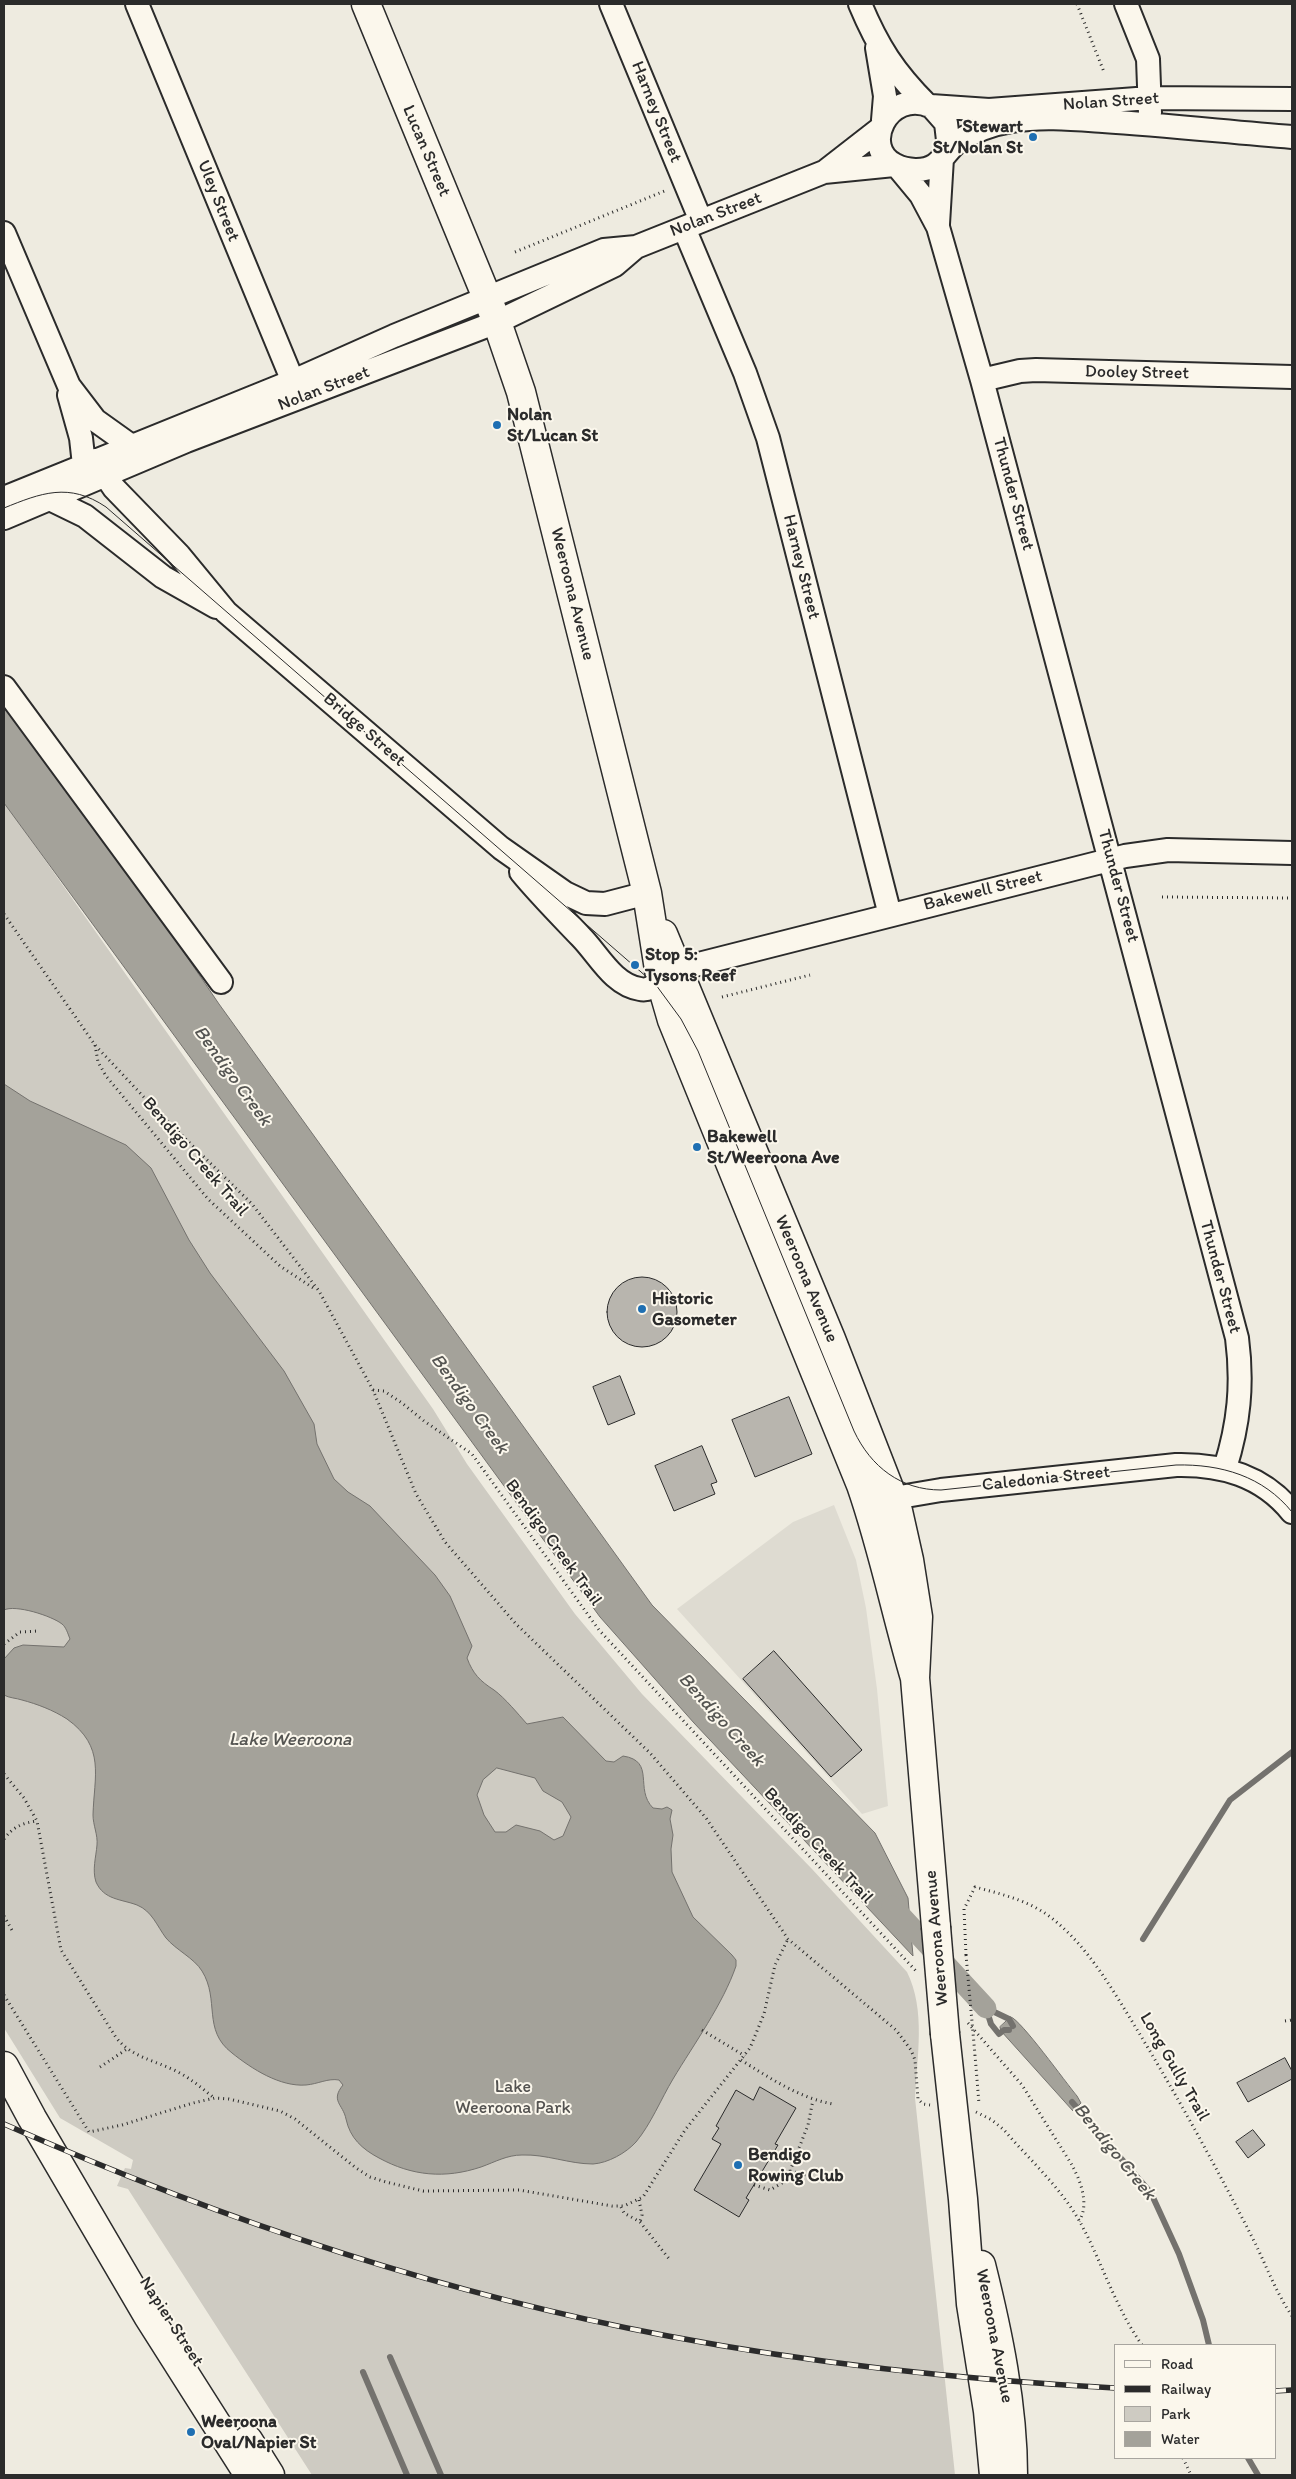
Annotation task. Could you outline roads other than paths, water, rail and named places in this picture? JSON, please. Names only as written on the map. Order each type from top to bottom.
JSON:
[{"type":"main road","name":"Lucan Street","points":[[366,4],[492,310]]},
{"type":"main road","name":"Weeroona Avenue","points":[[492,310],[530,427],[647,893],[670,976],[681,1044],[868,1506],[915,1678]]},
{"type":"main road","name":"Weeroona Avenue","points":[[670,976],[894,1498],[909,1560],[918,1617],[915,1678],[936,1926],[954,2026],[952,2109],[963,2199],[971,2304],[987,2403],[994,2475]]},
{"type":"main road","name":"Caledonia Street","points":[[868,1506],[894,1498]]},
{"type":"main road","name":"Napier Street","points":[[4,2066],[32,2118],[66,2172],[164,2308],[192,2370],[249,2475]]},
{"type":"main road","name":"Napier Street","points":[[4,2080],[32,2118]]},
{"type":"main road","name":"Weeroona Avenue","points":[[963,2199],[990,2303],[1004,2382],[1013,2475]]},
{"type":"main road","name":"Napier Street","points":[[192,2370],[270,2475]]},
{"type":"street","name":"Uley Street","points":[[137,4],[297,390]]},
{"type":"street","name":"Harney Street","points":[[612,4],[693,224],[768,438],[890,915]]},
{"type":"street","points":[[860,4],[876,42],[897,73],[946,123],[945,154],[936,165],[918,170],[895,166],[881,148],[879,136],[885,96],[876,42]]},
{"type":"street","points":[[1126,4],[1148,59],[1150,124]]},
{"type":"street","name":"Nolan Street","points":[[929,106],[989,110],[1150,98],[1292,99]]},
{"type":"street","points":[[882,124],[897,106],[907,103],[929,106]]},
{"type":"street","name":"Nolan Street","points":[[945,154],[978,131],[1012,121],[1060,119],[1150,124],[1292,137]]},
{"type":"street","name":"Nolan Street","points":[[824,172],[882,124]]},
{"type":"street","name":"Thunder Street","points":[[938,227],[945,154]]},
{"type":"street","name":"Nolan Street","points":[[4,498],[94,467],[186,441],[297,390],[492,310],[615,265],[636,246],[824,172],[895,166]]},
{"type":"street","name":"Thunder Street","points":[[895,166],[917,189],[938,227],[982,380],[1111,859],[1237,1338],[1241,1368],[1240,1405],[1225,1468]]},
{"type":"street","points":[[4,233],[60,367],[79,428],[94,467]]},
{"type":"street","points":[[60,367],[80,403],[95,420],[130,446]]},
{"type":"street","name":"Dooley Street","points":[[982,380],[1020,371],[1036,370],[1292,377]]},
{"type":"street","name":"Nolan Street","points":[[4,518],[50,499],[94,467],[130,446],[297,390]]},
{"type":"street","name":"Bridge Street","points":[[94,467],[179,555],[226,612],[501,848],[565,894],[586,903],[605,904],[647,893]]},
{"type":"street","name":"Bridge Street","points":[[50,499],[85,516],[163,577],[226,612]]},
{"type":"street","points":[[4,687],[221,982]]},
{"type":"street","name":"Bridge Street","points":[[501,848],[550,907],[581,937],[619,980],[640,989],[646,989],[670,976]]},
{"type":"street","name":"Bakewell Street","points":[[670,976],[890,915],[1111,859],[1168,850],[1292,853]]},
{"type":"street","name":"Caledonia Street","points":[[894,1498],[951,1489],[1176,1465],[1225,1468]]},
{"type":"street","points":[[1225,1468],[1252,1479],[1289,1502]]},
{"type":"water","points":[[4,699],[66,779],[219,1004],[652,1605],[875,1833],[908,1898],[913,1956],[694,1723],[600,1617],[4,803]]},
{"type":"water","name":"Lake Weeroona","points":[[4,1084],[30,1101],[126,1145],[151,1168],[189,1240],[210,1273],[284,1371],[314,1424],[317,1444],[334,1479],[348,1492],[370,1506],[435,1575],[450,1596],[472,1646],[467,1658],[477,1677],[503,1697],[527,1724],[563,1717],[606,1761],[614,1762],[623,1756],[633,1759],[642,1770],[645,1793],[653,1808],[662,1809],[667,1807],[672,1810],[670,1819],[673,1835],[671,1849],[672,1872],[693,1917],[732,1955],[736,1960],[736,1966],[724,1995],[708,2024],[636,2142],[616,2157],[605,2162],[593,2164],[540,2156],[517,2155],[506,2157],[468,2171],[442,2174],[416,2172],[379,2158],[367,2151],[358,2142],[350,2132],[337,2099],[339,2090],[343,2085],[339,2080],[306,2085],[286,2083],[257,2071],[232,2053],[217,2035],[210,1993],[199,1966],[166,1938],[147,1911],[137,1905],[108,1896],[99,1888],[96,1882],[94,1868],[97,1841],[93,1815],[95,1763],[93,1751],[88,1740],[67,1719],[51,1710],[4,1695],[4,1659],[14,1648],[23,1645],[64,1647],[70,1639],[66,1629],[62,1624],[42,1614],[16,1609],[4,1610]],"holes":[[[497,1768],[535,1778],[543,1791],[562,1802],[571,1817],[563,1836],[554,1840],[540,1831],[516,1825],[506,1832],[495,1832],[484,1815],[477,1795],[483,1780]]]},
{"type":"water","points":[[1011,2017],[1024,2029],[1077,2096],[1081,2103],[1073,2111],[1001,2031],[1000,2027]]},
{"type":"waterway","points":[[1143,1939],[1230,1800],[1292,1752]]},
{"type":"waterway","name":"Bendigo Creek","points":[[892,1906],[986,2008]]},
{"type":"waterway","name":"Bendigo Creek","points":[[986,2008],[1009,2019],[1013,2026]]},
{"type":"waterway","name":"Bendigo Creek","points":[[986,2008],[991,2024],[999,2034],[1004,2030],[1009,2030]]},
{"type":"waterway","name":"Bendigo Creek","points":[[1072,2102],[1151,2193],[1179,2254],[1203,2320],[1209,2344]]},
{"type":"waterway","points":[[390,2357],[441,2475]]},
{"type":"waterway","points":[[363,2372],[407,2475]]},
{"type":"waterway","name":"Bendigo Creek","points":[[1249,2459],[1258,2475]]},
{"type":"tram line","points":[[4,508],[30,498],[55,492],[80,494],[106,507],[656,985],[681,1019],[698,1051],[854,1431],[869,1455],[889,1474],[913,1486],[941,1490],[1176,1465],[1193,1465],[1225,1470],[1254,1481],[1268,1489],[1292,1512]]},
{"type":"railway","points":[[4,2124],[165,2191],[330,2249],[413,2275],[582,2318],[724,2346],[835,2363],[891,2370],[1114,2388]]},
{"type":"railway","points":[[1276,2391],[1292,2390]]},
{"type":"place","name":"Stewart St/Nolan St","points":[[1033,137]]},
{"type":"place","name":"Nolan St/Lucan St","points":[[497,425]]},
{"type":"place","name":"Stop 5: Tysons Reef","points":[[635,965]]},
{"type":"place","name":"Bakewell St/Weeroona Ave","points":[[697,1147]]},
{"type":"place","name":"Historic Gasometer","points":[[642,1309]]},
{"type":"place","name":"Bendigo Rowing Club","points":[[738,2165]]},
{"type":"place","name":"Weeroona Oval/Napier St","points":[[191,2432]]},
{"type":"park label","name":"Lake Weeroona Park","points":[[513,2097]]}]
